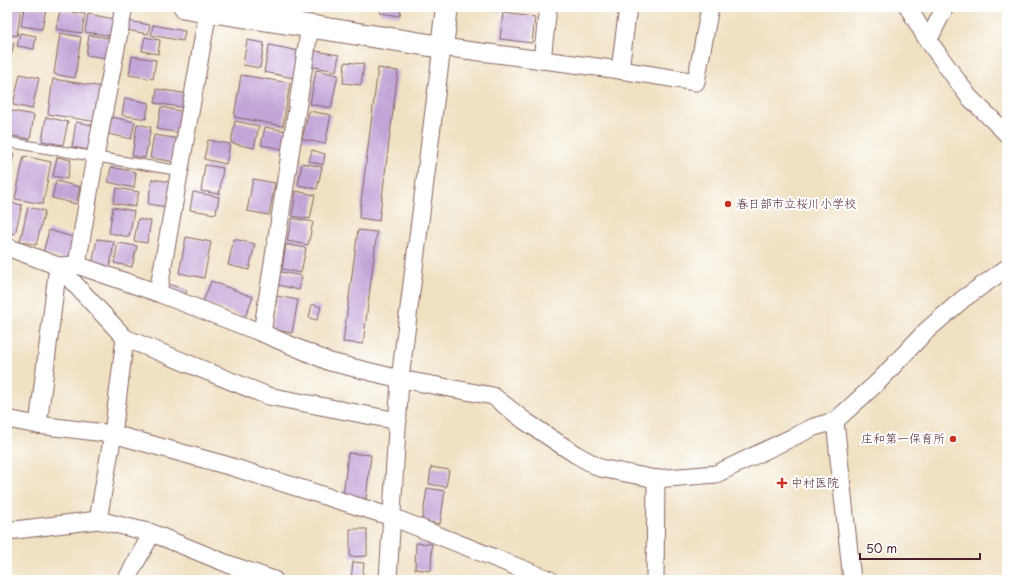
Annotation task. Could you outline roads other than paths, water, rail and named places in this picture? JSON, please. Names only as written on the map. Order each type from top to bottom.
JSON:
[{"type":"street","points":[[77,265],[95,157],[124,7]]},
{"type":"street","points":[[185,7],[208,11],[297,19],[442,47],[620,70],[696,82],[710,7]]},
{"type":"street","points":[[388,580],[400,379],[447,7]]},
{"type":"street","points":[[542,60],[548,7]]},
{"type":"street","points":[[620,70],[628,7]]},
{"type":"street","points":[[908,7],[928,41],[969,97],[1007,134]]},
{"type":"street","points":[[928,41],[945,7]]},
{"type":"street","points":[[158,292],[181,171],[208,11]]},
{"type":"street","points":[[262,333],[297,19]]},
{"type":"street","points":[[7,247],[58,266],[77,265],[158,292],[262,333],[330,362],[400,379],[493,396],[531,425],[575,454],[600,468],[656,479],[716,474],[814,427],[835,421],[879,381],[925,332],[963,299],[1007,268]]},
{"type":"street","points":[[58,266],[125,338],[268,396],[398,421]]},
{"type":"street","points":[[38,425],[58,266]]},
{"type":"street","points":[[98,520],[113,434],[125,338]]},
{"type":"street","points":[[7,419],[38,425],[113,434],[229,466],[392,517],[550,580]]},
{"type":"street","points":[[835,421],[852,580]]},
{"type":"street","points":[[655,580],[656,479]]},
{"type":"street","points":[[7,531],[98,520],[152,533],[228,564],[274,580]]},
{"type":"street","points":[[126,580],[152,533]]},
{"type":"lane","points":[[7,142],[181,171]]},
{"type":"place","name":"春日部市立桜川小学校","points":[[728,204]]},
{"type":"place","name":"庄和第一保育所","points":[[953,439]]},
{"type":"place","name":"中村医院","points":[[782,483]]}]
